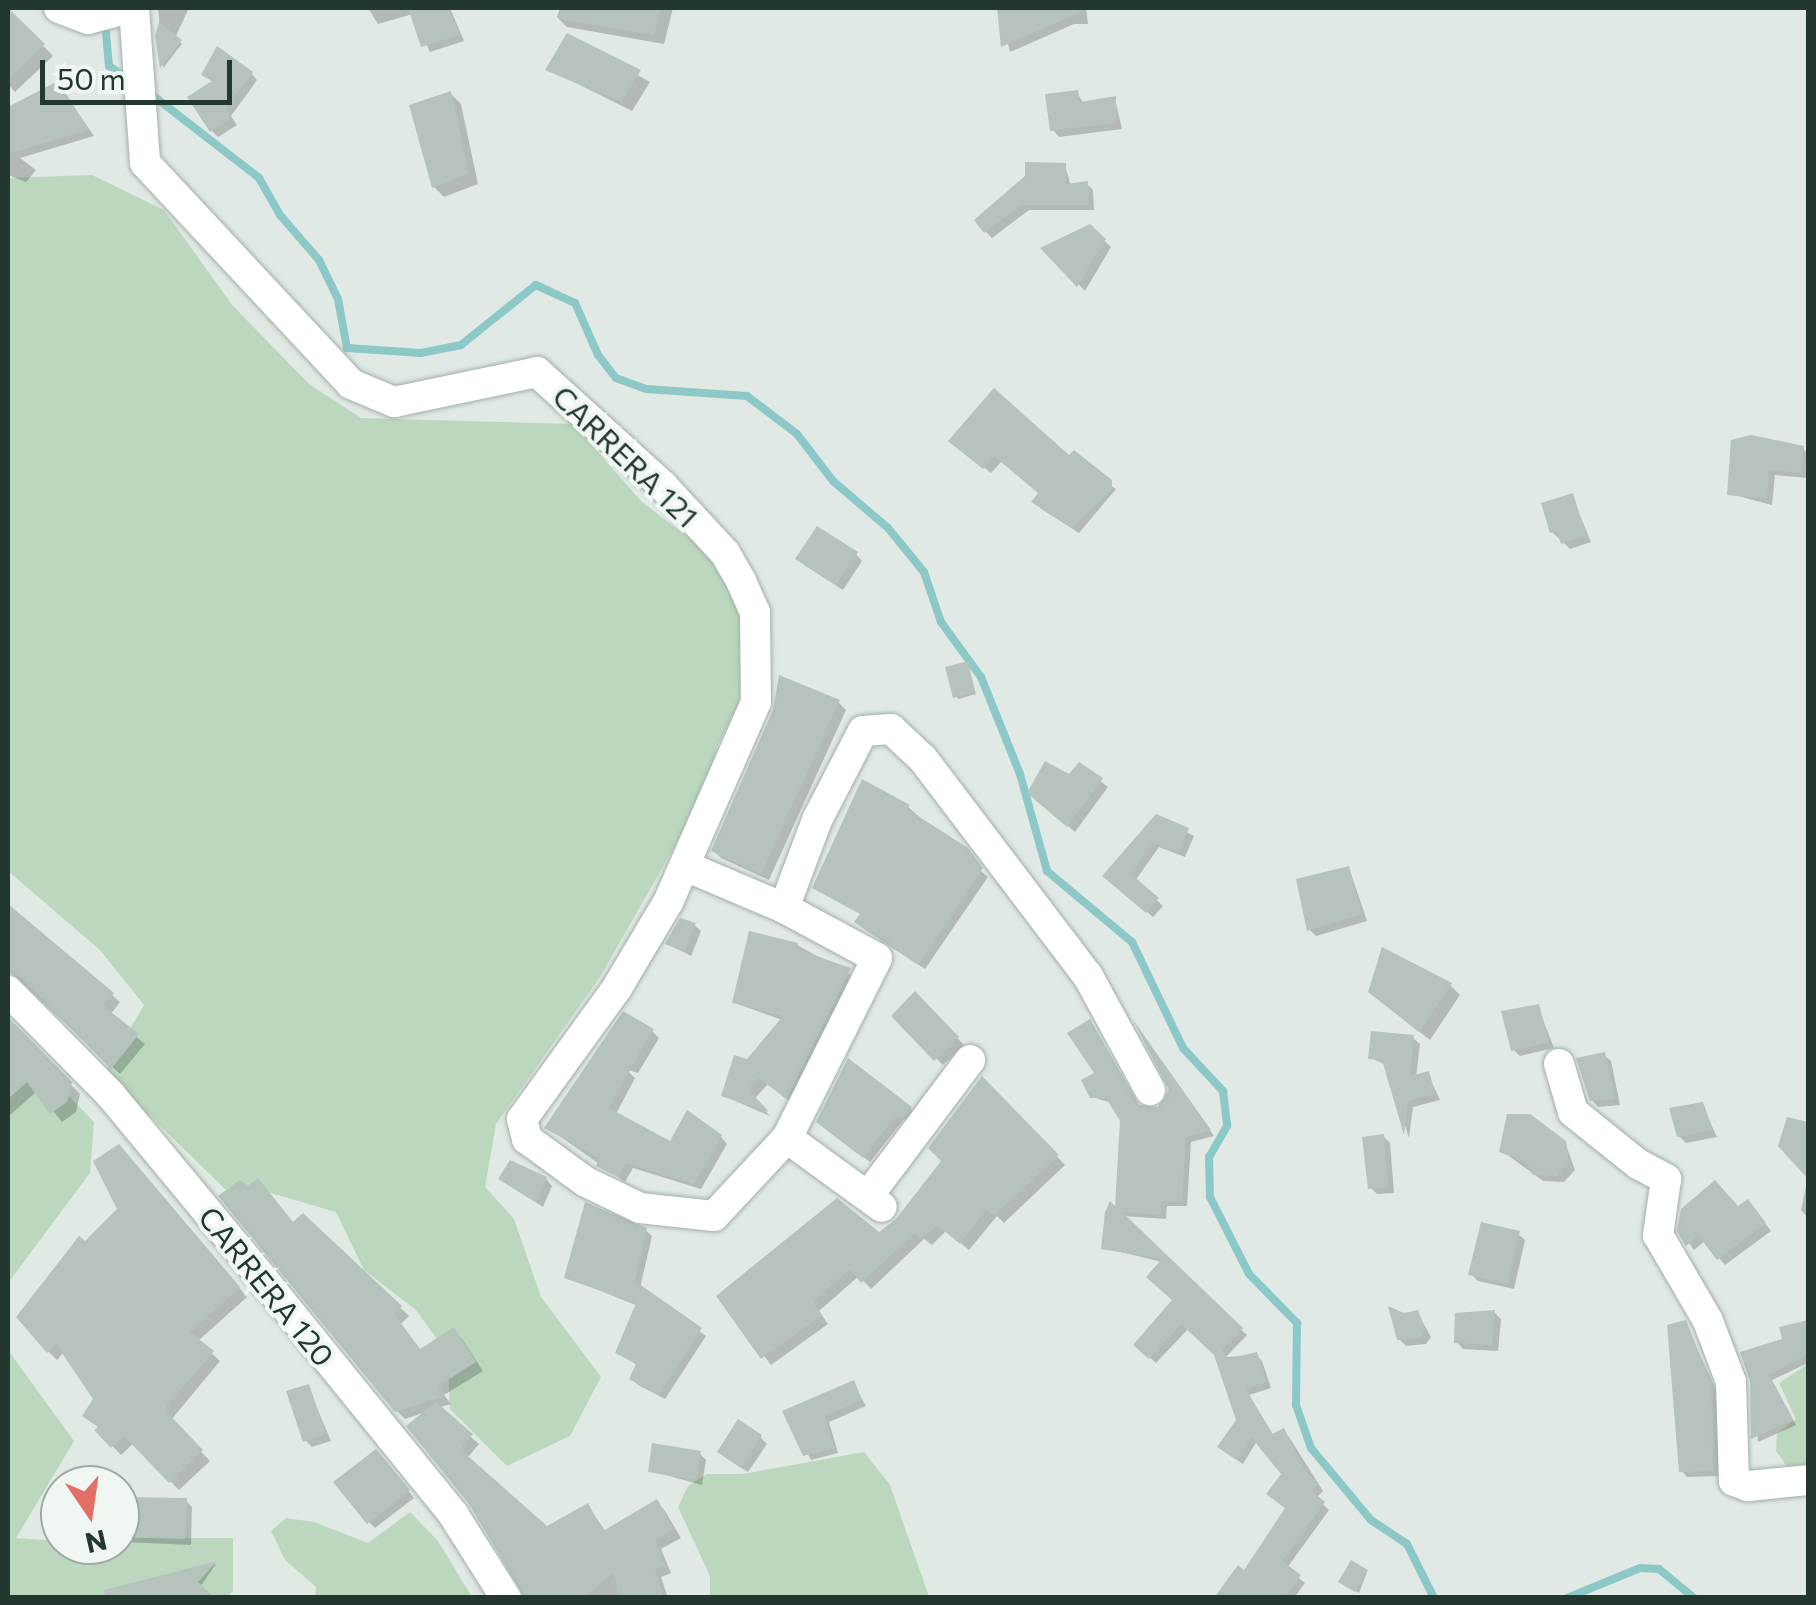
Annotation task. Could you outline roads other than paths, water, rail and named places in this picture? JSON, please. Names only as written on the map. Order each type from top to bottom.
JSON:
[{"type":"street","points":[[59,8],[88,18],[129,9]]},
{"type":"street","name":"CARRERA 121","points":[[129,9],[145,162],[351,384],[394,402],[538,372],[662,485],[724,553],[755,612],[756,702],[685,866],[626,974],[522,1118],[527,1139],[586,1182],[640,1208],[714,1216],[788,1138]]},
{"type":"street","points":[[784,908],[817,820],[863,731],[891,730],[923,759],[1088,976],[1150,1090]]},
{"type":"street","points":[[685,866],[784,908],[877,958],[788,1138],[876,1202],[970,1060]]},
{"type":"street","name":"CARRERA 120","points":[[8,991],[110,1094],[249,1263],[453,1514],[506,1598]]},
{"type":"street","points":[[1559,1064],[1574,1112],[1638,1164],[1666,1178],[1658,1235],[1717,1346],[1731,1382],[1734,1481],[1748,1486],[1808,1480]]},
{"type":"waterway","points":[[105,22],[109,66],[131,81]]},
{"type":"waterway","points":[[147,91],[259,178],[280,215],[319,260],[338,299],[347,348],[421,353],[461,345],[536,285],[575,303],[598,355],[616,378],[646,389],[747,396],[797,434],[833,481],[888,528],[924,572],[941,622],[981,677],[1020,774],[1047,871],[1132,942],[1183,1048],[1223,1091],[1227,1126],[1209,1157],[1210,1197],[1249,1274],[1297,1323],[1296,1405],[1311,1448],[1371,1520],[1407,1544],[1434,1598]]},
{"type":"waterway","points":[[1567,1598],[1640,1568],[1659,1569],[1694,1598]]}]
